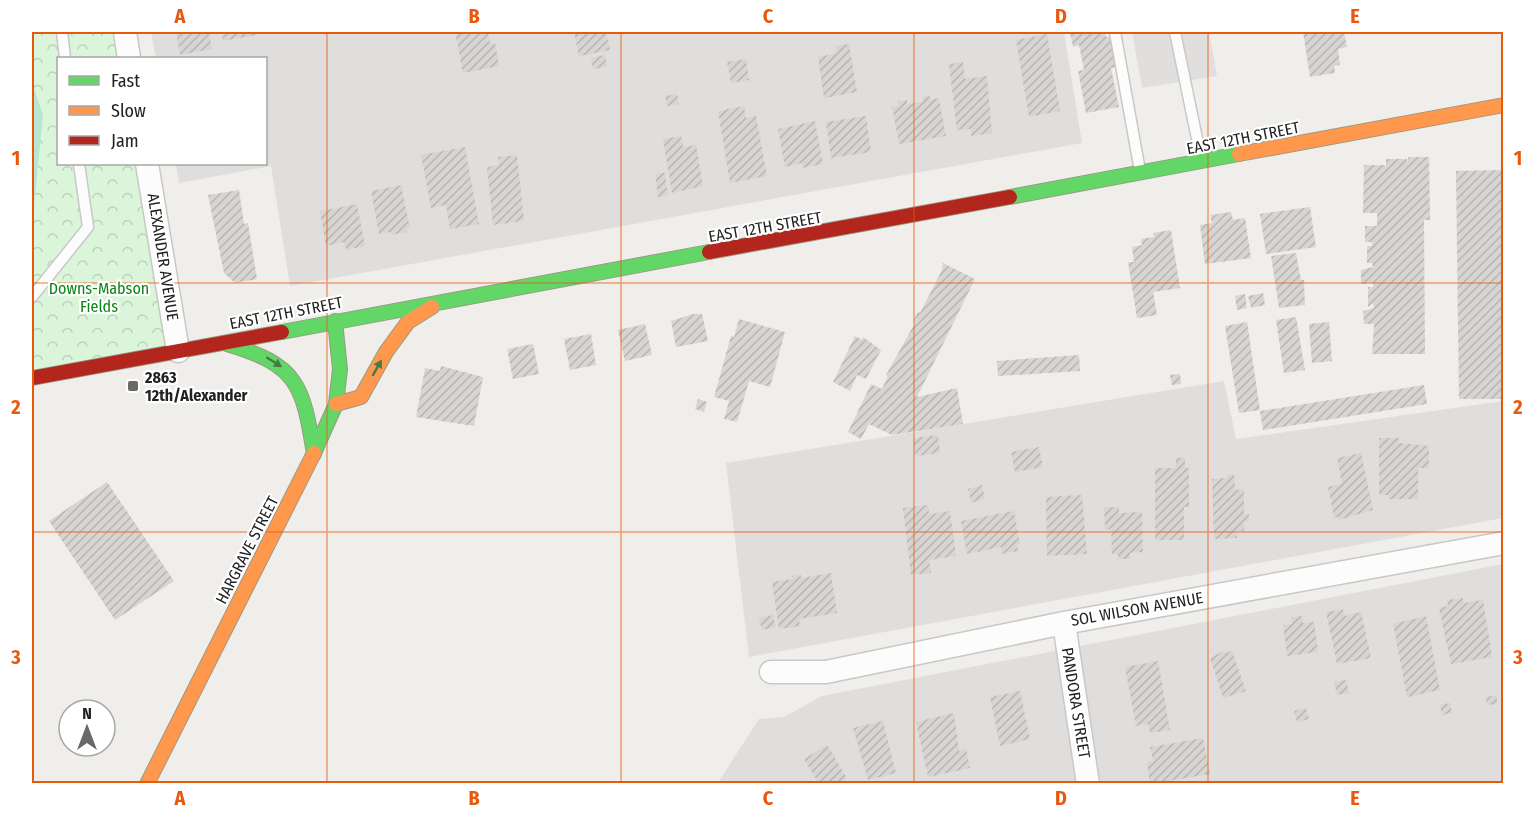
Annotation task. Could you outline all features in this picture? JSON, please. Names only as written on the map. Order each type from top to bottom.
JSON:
[{"type":"street","points":[[125,32],[129,57]]},
{"type":"street","name":"EAST 12TH STREET","points":[[32,378],[1202,163],[1503,105]]},
{"type":"street","name":"ALEXANDER AVENUE","points":[[147,165],[178,351]]},
{"type":"street","points":[[336,404],[361,396],[386,352],[408,322],[436,304]]},
{"type":"street","name":"HARGRAVE STREET","points":[[147,783],[314,454],[336,404],[340,369],[335,321]]},
{"type":"street","points":[[220,343],[275,360],[292,376],[306,403],[314,454]]},
{"type":"street","name":"SOL WILSON AVENUE","points":[[771,672],[826,672],[1064,622],[1503,543]]},
{"type":"street","name":"PANDORA STREET","points":[[1064,622],[1088,783]]},
{"type":"lane","points":[[62,32],[65,57]]},
{"type":"lane","points":[[1115,32],[1141,174]]},
{"type":"lane","points":[[1175,32],[1202,163]]},
{"type":"lane","points":[[32,297],[88,227],[79,165]]},
{"type":"shaded area","points":[[151,32],[1064,32],[1082,143],[290,286],[271,166],[179,183],[176,165],[267,165],[267,57],[156,57]]},
{"type":"shaded area","points":[[1132,32],[1209,32],[1217,76],[1142,88]]},
{"type":"shaded area","points":[[1224,381],[1236,439],[1503,401],[1503,518],[749,657],[726,463]]},
{"type":"shaded area","points":[[1503,564],[1503,783],[717,784],[759,719],[784,717],[822,696]]},
{"type":"green space","name":"Downs-Mabson Fields","points":[[32,32],[125,32],[129,57],[57,57],[57,165],[147,165],[178,351],[32,378]]},
{"type":"green space","points":[[32,82],[43,115],[32,209]]},
{"type":"building","points":[[176,32],[209,32],[212,49],[180,55]]},
{"type":"building","points":[[222,32],[256,32],[256,35],[223,41]]},
{"type":"building","points":[[455,32],[488,32],[490,44],[495,43],[499,66],[463,73]]},
{"type":"building","points":[[606,32],[610,50],[579,56],[574,33]]},
{"type":"building","points":[[1070,32],[1105,32],[1106,37],[1111,36],[1117,67],[1111,68],[1119,107],[1086,113],[1078,71],[1084,70],[1079,45],[1073,47]]},
{"type":"building","points":[[1303,32],[1344,32],[1347,47],[1338,49],[1340,65],[1334,66],[1335,73],[1310,77]]},
{"type":"building","points":[[1047,34],[1060,111],[1029,117],[1016,40]]},
{"type":"building","points":[[849,44],[857,92],[824,98],[818,57],[837,53],[836,46]]},
{"type":"building","points":[[605,55],[607,67],[593,69],[591,58]]},
{"type":"building","points":[[746,59],[749,80],[731,83],[727,62]]},
{"type":"building","points":[[963,62],[965,79],[987,76],[992,133],[971,136],[971,129],[957,130],[949,64]]},
{"type":"building","points":[[677,94],[679,104],[667,106],[665,96]]},
{"type":"building","points":[[929,95],[931,100],[939,98],[946,136],[899,144],[892,107],[899,106],[898,101],[907,100],[907,104],[923,102],[922,97]]},
{"type":"building","points":[[744,106],[746,118],[756,116],[767,176],[730,183],[718,111]]},
{"type":"building","points":[[866,116],[871,152],[831,158],[826,122]]},
{"type":"building","points":[[815,121],[823,164],[803,168],[802,163],[785,167],[778,129]]},
{"type":"building","points":[[681,136],[683,147],[696,145],[703,186],[672,193],[663,139]]},
{"type":"building","points":[[465,147],[479,224],[450,229],[446,205],[431,208],[421,155]]},
{"type":"building","points":[[517,155],[524,221],[493,225],[487,167],[499,165],[498,157]]},
{"type":"building","points":[[1408,157],[1429,157],[1430,220],[1424,220],[1425,354],[1372,354],[1374,324],[1364,324],[1363,311],[1374,308],[1373,303],[1368,307],[1368,287],[1373,287],[1373,283],[1361,284],[1361,270],[1373,267],[1372,263],[1367,263],[1367,246],[1372,246],[1372,242],[1365,242],[1365,226],[1377,226],[1377,213],[1363,213],[1364,165],[1385,165],[1386,168],[1386,159],[1407,159],[1408,164]]},
{"type":"building","points":[[1502,170],[1504,399],[1459,399],[1456,171]]},
{"type":"building","points":[[665,173],[668,195],[658,197],[655,174]]},
{"type":"building","points":[[401,185],[410,228],[406,229],[407,232],[391,235],[391,232],[379,234],[371,191]]},
{"type":"building","points":[[239,190],[244,224],[248,223],[257,279],[235,283],[224,273],[208,195]]},
{"type":"building","points":[[357,204],[365,246],[346,250],[344,242],[326,246],[320,211]]},
{"type":"building","points":[[1310,207],[1316,247],[1266,254],[1260,214]]},
{"type":"building","points":[[1231,212],[1233,220],[1245,218],[1251,258],[1205,264],[1200,225],[1212,223],[1210,215]]},
{"type":"building","points":[[1171,230],[1180,288],[1153,292],[1157,315],[1137,318],[1128,262],[1134,262],[1132,247],[1142,245],[1141,239],[1154,237],[1153,233]]},
{"type":"building","points":[[1296,253],[1301,280],[1304,280],[1305,305],[1279,308],[1271,256]]},
{"type":"building","points":[[943,263],[975,279],[917,397],[957,388],[963,424],[892,435],[869,424],[861,439],[848,432],[871,384],[882,389],[888,376],[886,375],[915,323],[913,322],[918,311],[920,313],[942,270]]},
{"type":"building","points":[[1263,293],[1265,305],[1251,308],[1248,296]]},
{"type":"building","points":[[1245,294],[1247,308],[1237,310],[1235,296]]},
{"type":"building","points":[[693,314],[702,314],[708,341],[676,347],[671,321]]},
{"type":"building","points":[[1296,317],[1305,370],[1284,373],[1276,320]]},
{"type":"building","points":[[739,319],[785,332],[770,387],[749,381],[737,422],[724,419],[729,401],[714,397],[731,336],[734,337]]},
{"type":"building","points":[[1247,322],[1260,410],[1239,413],[1225,326]]},
{"type":"building","points":[[1329,322],[1332,361],[1312,363],[1309,324]]},
{"type":"building","points":[[645,324],[652,355],[625,361],[618,330]]},
{"type":"building","points":[[591,334],[596,365],[570,370],[564,339]]},
{"type":"building","points":[[855,336],[862,340],[863,337],[881,350],[866,379],[857,375],[850,391],[833,382]]},
{"type":"building","points":[[533,344],[539,374],[513,379],[507,349]]},
{"type":"building","points":[[1079,355],[1080,371],[998,376],[997,361]]},
{"type":"building","points":[[441,366],[483,377],[474,426],[416,417],[425,368],[440,371]]},
{"type":"building","points":[[1180,374],[1181,384],[1172,385],[1170,375]]},
{"type":"building","points":[[1424,385],[1427,404],[1263,430],[1260,411]]},
{"type":"building","points":[[698,399],[707,402],[704,412],[695,409]]},
{"type":"building","points":[[938,435],[940,453],[915,456],[913,438]]},
{"type":"building","points":[[1379,438],[1399,438],[1399,443],[1429,446],[1429,468],[1418,468],[1418,499],[1389,499],[1389,495],[1379,495]]},
{"type":"building","points":[[1039,447],[1043,467],[1015,472],[1011,452]]},
{"type":"building","points":[[1361,453],[1373,510],[1339,520],[1338,517],[1334,518],[1328,487],[1342,484],[1337,458]]},
{"type":"building","points":[[1185,457],[1185,468],[1189,468],[1189,507],[1184,507],[1184,540],[1155,540],[1155,468],[1176,468],[1176,458]]},
{"type":"building","points":[[1234,474],[1235,490],[1244,489],[1244,514],[1249,514],[1249,521],[1244,521],[1244,531],[1236,531],[1237,538],[1214,539],[1212,479],[1227,478],[1227,475]]},
{"type":"building","points":[[107,482],[174,581],[115,620],[49,521]]},
{"type":"building","points":[[982,485],[985,499],[971,503],[968,489]]},
{"type":"building","points":[[1082,495],[1087,554],[1047,556],[1046,497]]},
{"type":"building","points":[[928,505],[929,514],[950,511],[956,556],[929,560],[931,573],[911,575],[903,508]]},
{"type":"building","points":[[1104,507],[1119,507],[1119,513],[1142,512],[1143,552],[1130,553],[1130,559],[1118,559],[1118,554],[1112,554],[1111,529],[1105,530]]},
{"type":"building","points":[[1014,511],[1020,544],[1017,544],[1018,551],[1002,554],[1001,547],[967,554],[961,521]]},
{"type":"building","points":[[831,573],[837,613],[799,619],[800,626],[779,629],[772,582],[792,579],[792,576],[801,575],[801,578]]},
{"type":"building","points":[[1463,598],[1464,603],[1483,600],[1492,657],[1451,664],[1439,608],[1448,606],[1447,600]]},
{"type":"building","points":[[1343,609],[1345,616],[1361,612],[1371,658],[1337,664],[1326,612]]},
{"type":"building","points":[[773,615],[776,627],[762,630],[759,618]]},
{"type":"building","points":[[1302,616],[1303,623],[1314,622],[1318,652],[1287,656],[1283,625],[1292,624],[1291,617]]},
{"type":"building","points":[[1426,616],[1440,690],[1407,697],[1393,624]]},
{"type":"building","points":[[1223,651],[1224,653],[1232,651],[1246,691],[1223,698],[1210,658]]},
{"type":"building","points":[[1158,661],[1170,730],[1150,733],[1148,724],[1136,726],[1125,667]]},
{"type":"building","points":[[1346,680],[1349,693],[1337,695],[1334,682]]},
{"type":"building","points":[[1020,691],[1030,739],[1000,746],[990,697]]},
{"type":"building","points":[[1497,695],[1497,704],[1487,705],[1486,697]]},
{"type":"building","points":[[1450,703],[1452,713],[1442,715],[1440,705]]},
{"type":"building","points":[[1306,708],[1309,719],[1297,722],[1294,711]]},
{"type":"building","points":[[954,713],[959,751],[966,749],[970,768],[928,777],[916,722]]},
{"type":"building","points":[[883,721],[896,773],[868,780],[853,728]]},
{"type":"building","points":[[1203,738],[1210,774],[1150,784],[1147,762],[1153,761],[1150,747]]},
{"type":"building","points":[[827,745],[847,778],[838,784],[819,784],[804,759]]},
{"type":"traffic: fast","points":[[1010,197],[1239,154]]},
{"type":"traffic: fast","points":[[282,332],[709,252]]},
{"type":"traffic: fast","points":[[314,453],[336,404],[340,369],[335,321]]},
{"type":"traffic: fast","points":[[227,344],[269,360],[293,381],[306,411],[314,454]]},
{"type":"traffic: slow","points":[[1239,154],[1504,105]]},
{"type":"traffic: slow","points":[[336,404],[361,397],[386,352],[408,322],[432,307]]},
{"type":"traffic: slow","points":[[147,784],[314,453]]},
{"type":"traffic: jam","points":[[709,252],[1010,197]]},
{"type":"traffic: jam","points":[[32,378],[282,332]]},
{"type":"place","name":"2863 12th/Alexander","points":[[133,386]]}]
